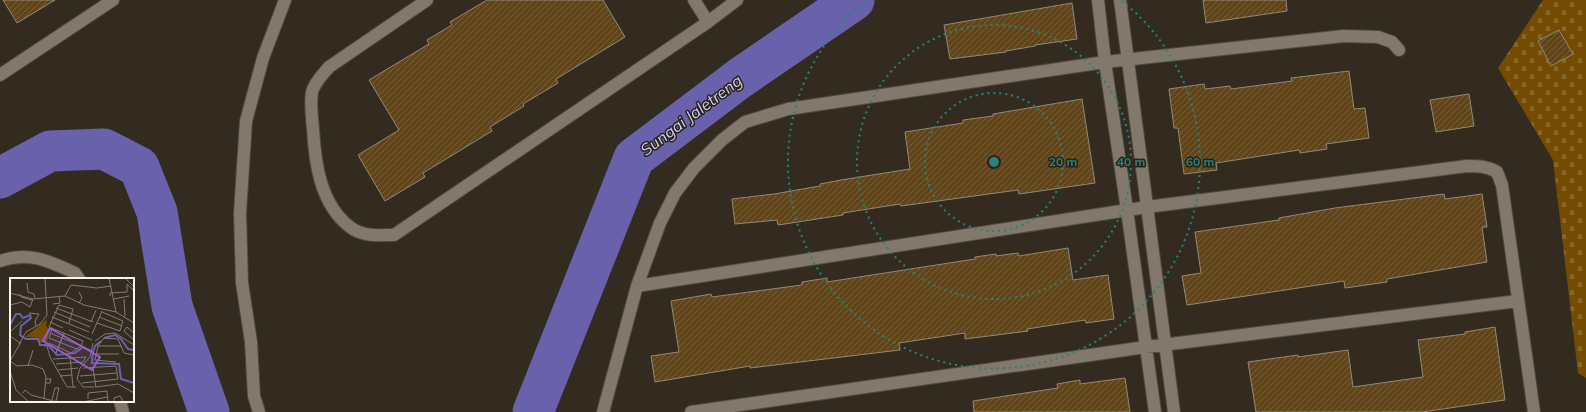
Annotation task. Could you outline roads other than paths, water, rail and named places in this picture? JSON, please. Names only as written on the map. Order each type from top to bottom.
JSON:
[{"type":"street","points":[[2,69],[113,0]]},
{"type":"street","points":[[259,412],[254,396],[251,342],[242,283],[240,214],[246,121],[263,58],[285,0]]},
{"type":"street","points":[[427,0],[329,67],[312,91],[314,146],[318,174],[325,193],[336,213],[350,227],[365,235],[394,235],[708,22],[737,0]]},
{"type":"street","points":[[694,0],[708,22]]},
{"type":"street","points":[[1098,0],[1105,62],[1155,412]]},
{"type":"street","points":[[1120,0],[1174,412]]},
{"type":"street","points":[[603,412],[637,286],[660,223],[675,193],[694,168],[722,140],[745,122],[788,109],[1105,62],[1344,36],[1378,37],[1392,42],[1399,50]]},
{"type":"street","points":[[637,286],[1147,207],[1467,166],[1490,167],[1497,172],[1502,185],[1534,412]]},
{"type":"street","points":[[0,261],[22,257],[36,257],[75,273],[78,278]]},
{"type":"street","points":[[691,412],[1146,346],[1518,302]]},
{"type":"street","points":[[120,402],[123,412]]},
{"type":"waterway","name":"Sungai Jaletreng","points":[[533,412],[634,158],[740,78],[854,0]]},
{"type":"waterway","points":[[0,178],[50,151],[104,149],[139,167],[157,212],[172,306],[209,412]]}]
